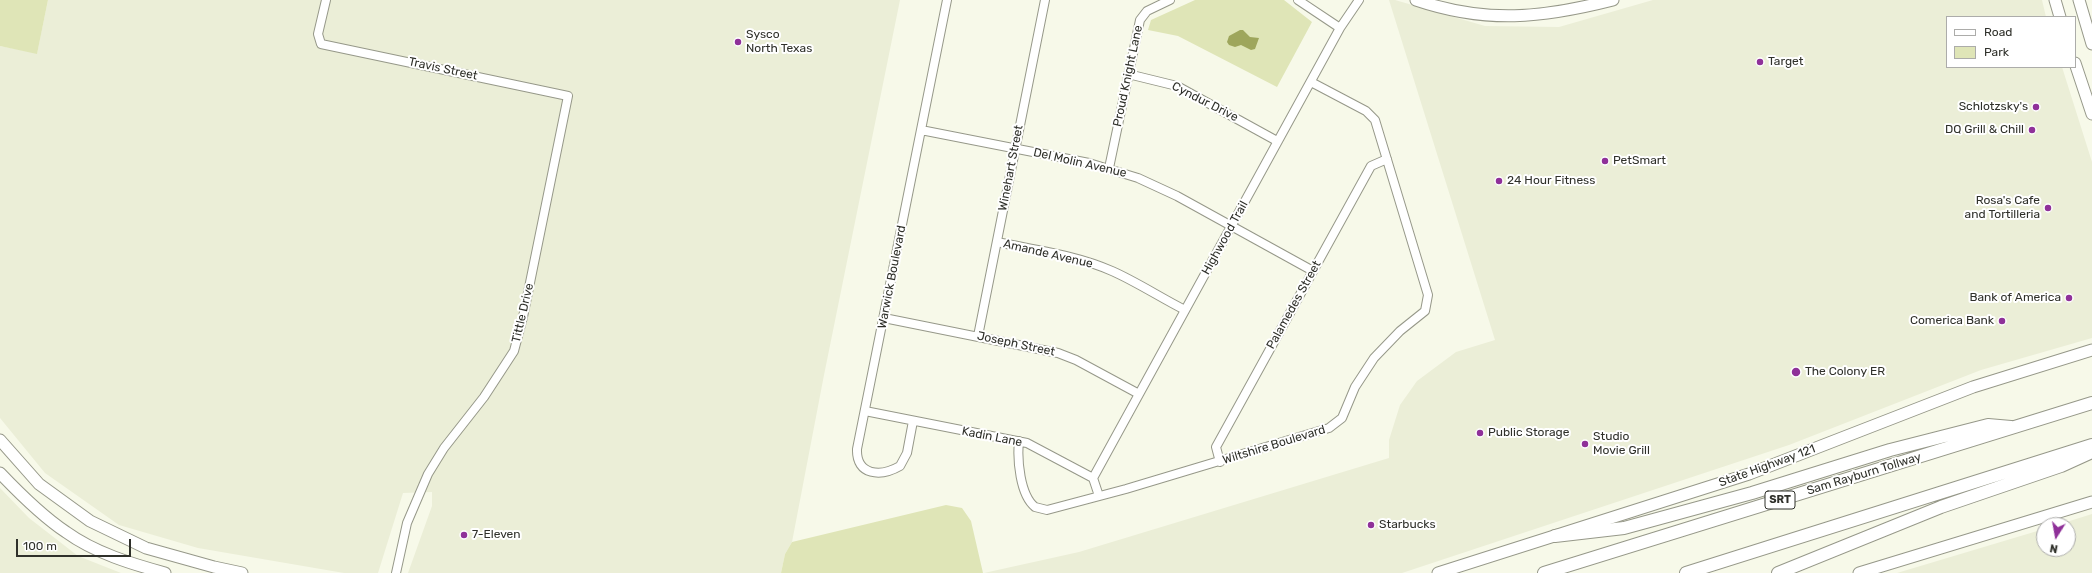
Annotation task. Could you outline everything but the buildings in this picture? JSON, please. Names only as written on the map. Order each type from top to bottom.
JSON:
[{"type":"highway","name":"Sam Rayburn Tollway","points":[[1544,573],[2092,403]]},
{"type":"highway","points":[[1555,536],[1624,528],[1752,493],[1890,450],[1988,425],[2016,427]]},
{"type":"highway","points":[[1686,573],[2092,445]]},
{"type":"highway","points":[[1778,573],[1941,507],[2061,466],[2092,452]]},
{"type":"main road","points":[[1416,0],[1466,13],[1513,17],[1570,11],[1613,0]]},
{"type":"main road","points":[[2055,0],[2060,16]]},
{"type":"main road","points":[[2079,0],[2092,44]]},
{"type":"main road","points":[[2076,66],[2092,114]]},
{"type":"main road","name":"State Highway 121","points":[[1438,573],[1749,474],[1973,387],[2092,350]]},
{"type":"main road","points":[[0,440],[39,484],[90,521],[146,548],[214,567],[242,573]]},
{"type":"main road","points":[[0,473],[26,500],[66,532],[105,553],[165,573]]},
{"type":"main road","points":[[1859,573],[2092,502]]},
{"type":"street","name":"Travis Street","points":[[326,0],[318,34],[321,44],[568,96]]},
{"type":"street","name":"Warwick Boulevard","points":[[913,421],[910,443],[903,462],[895,468],[876,472],[869,472],[861,466],[856,456],[947,0]]},
{"type":"street","name":"Winehart Street","points":[[978,336],[1045,0]]},
{"type":"street","name":"Proud Knight Lane","points":[[1109,168],[1141,18],[1147,11],[1170,0]]},
{"type":"street","points":[[1298,0],[1340,28]]},
{"type":"street","name":"Highwood Trail","points":[[1094,478],[1277,141],[1340,28],[1360,0]]},
{"type":"street","name":"Cyndur Drive","points":[[1128,74],[1177,86],[1277,141]]},
{"type":"street","name":"Wiltshire Boulevard","points":[[1019,441],[1018,461],[1021,478],[1028,497],[1035,507],[1051,509],[1220,462],[1334,425],[1342,418],[1355,387],[1374,358],[1390,341],[1425,311],[1428,300],[1427,287],[1376,122],[1371,115],[1311,82]]},
{"type":"street","name":"Tittle Drive","points":[[396,573],[408,523],[428,474],[444,448],[484,398],[514,351],[523,317],[568,96]]},
{"type":"street","name":"Del Molin Avenue","points":[[922,130],[1109,168],[1152,184],[1313,271]]},
{"type":"street","name":"Palamedes Street","points":[[1220,462],[1216,447],[1313,271],[1371,166],[1387,159]]},
{"type":"street","name":"Amande Avenue","points":[[997,242],[1063,255],[1095,264],[1120,274],[1185,310]]},
{"type":"street","name":"Joseph Street","points":[[884,318],[1058,353],[1076,360],[1139,394]]},
{"type":"street","name":"Kadin Lane","points":[[865,411],[1019,441],[1034,446],[1094,478]]},
{"type":"street","points":[[1094,478],[1099,496]]},
{"type":"shaded area","points":[[48,0],[900,0],[824,375],[792,542],[785,554],[781,573],[408,573],[432,506],[432,492],[403,493],[378,573],[344,573],[198,548],[119,525],[45,473],[0,418],[0,46],[37,53]]},
{"type":"shaded area","points":[[1389,0],[1395,0],[1485,26],[1559,27],[1653,0],[2042,0],[2046,16],[1946,16],[1946,68],[2062,68],[2092,162],[2092,338],[1981,370],[1789,445],[1402,573],[984,573],[1079,552],[1389,458],[1389,440],[1400,405],[1417,381],[1456,352],[1495,340]]},
{"type":"shaded area","points":[[1243,30],[1250,37],[1259,38],[1255,49],[1251,50],[1241,45],[1235,47],[1229,45],[1227,42],[1229,36]]},
{"type":"shaded area","points":[[0,488],[29,518],[78,556],[121,573],[0,573]]},
{"type":"shaded area","points":[[2092,514],[2092,573],[1897,573],[2036,531],[2036,557],[2076,557],[2076,519]]},
{"type":"green space","points":[[0,0],[48,0],[37,54],[0,46]]},
{"type":"green space","points":[[1195,0],[1284,0],[1312,22],[1277,87],[1178,36],[1148,30],[1151,20]]},
{"type":"green space","points":[[946,505],[962,508],[971,521],[983,573],[781,573],[785,554],[792,542]]},
{"type":"place","name":"Sysco North Texas","points":[[738,42]]},
{"type":"place","name":"Target","points":[[1760,62]]},
{"type":"place","name":"Schlotzsky's","points":[[2036,107]]},
{"type":"place","name":"DQ Grill & Chill","points":[[2032,130]]},
{"type":"place","name":"PetSmart","points":[[1605,161]]},
{"type":"place","name":"24 Hour Fitness","points":[[1499,181]]},
{"type":"place","name":"Rosa's Cafe and Tortilleria","points":[[2048,208]]},
{"type":"place","name":"Bank of America","points":[[2069,298]]},
{"type":"place","name":"Comerica Bank","points":[[2002,321]]},
{"type":"place","name":"The Colony ER","points":[[1796,372]]},
{"type":"place","name":"Public Storage","points":[[1480,433]]},
{"type":"place","name":"Studio Movie Grill","points":[[1585,444]]},
{"type":"place","name":"Starbucks","points":[[1371,525]]},
{"type":"place","name":"7-Eleven","points":[[464,535]]}]
